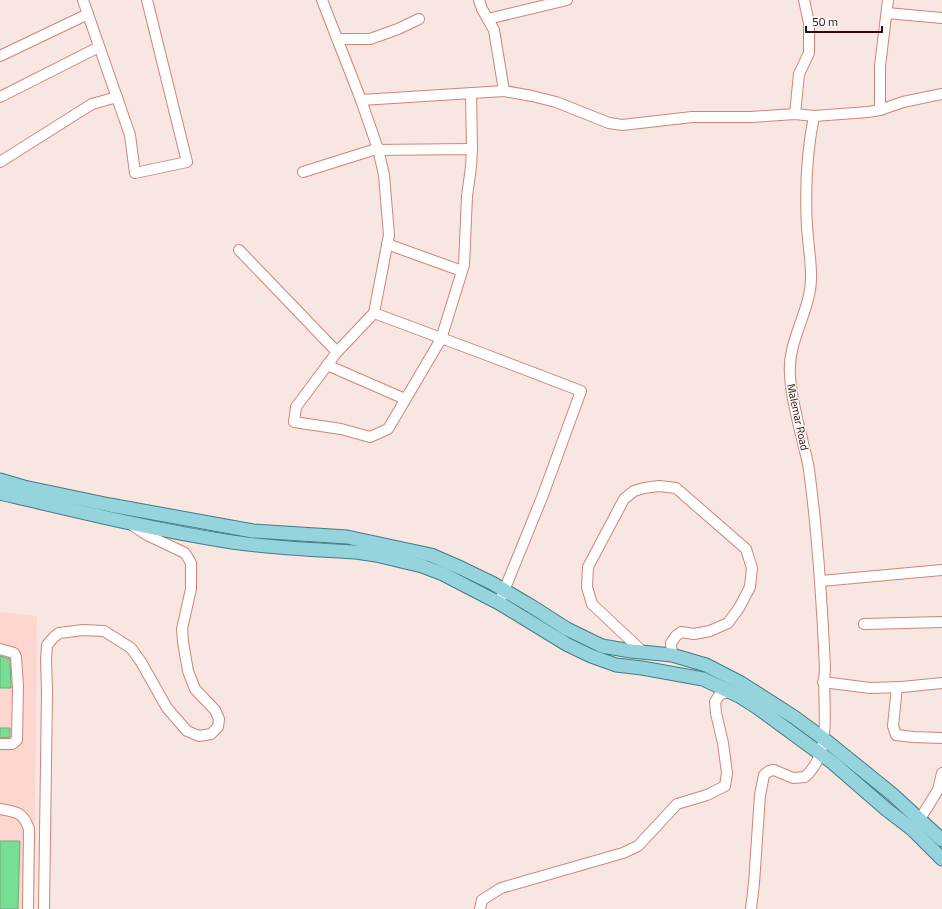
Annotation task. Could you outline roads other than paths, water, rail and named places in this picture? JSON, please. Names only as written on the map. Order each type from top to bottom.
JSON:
[{"type":"main road","points":[[0,480],[32,488],[185,519],[253,531],[347,537],[431,556],[461,568],[504,590],[567,629],[602,646],[672,655],[706,666],[741,683],[794,717],[824,739],[892,794],[942,840]]},
{"type":"main road","points":[[0,493],[130,524],[181,534],[233,542],[376,555],[422,566],[443,574],[499,603],[568,645],[591,656],[616,665],[703,679],[730,692],[758,708],[833,763],[886,809],[912,829],[942,859]]},
{"type":"main road","points":[[181,534],[185,519]]},
{"type":"street","points":[[83,0],[130,135],[135,172],[187,162],[146,0]]},
{"type":"street","points":[[322,0],[361,100],[378,149],[384,175],[389,235],[374,313],[337,352],[296,407],[294,422],[341,429],[370,437],[388,429],[441,338],[464,265],[467,196],[472,149],[471,93]]},
{"type":"street","points":[[479,0],[494,30],[504,91]]},
{"type":"street","points":[[488,19],[567,0]]},
{"type":"street","points":[[795,114],[799,74],[809,53],[809,23],[804,0]]},
{"type":"street","points":[[880,110],[880,66],[888,0]]},
{"type":"street","points":[[887,13],[942,18]]},
{"type":"street","points":[[0,56],[88,14]]},
{"type":"street","points":[[337,39],[370,39],[398,29],[419,19]]},
{"type":"street","points":[[0,97],[99,47]]},
{"type":"street","points":[[361,100],[504,91],[550,100],[609,123],[622,126],[692,117],[750,117],[795,114],[814,116],[868,112],[880,110],[903,102],[942,94]]},
{"type":"street","points":[[0,162],[92,104],[117,97]]},
{"type":"street","name":"Malemar Road","points":[[751,909],[760,795],[764,775],[769,771],[774,770],[793,778],[805,777],[813,768],[820,754],[824,739],[824,669],[821,581],[809,468],[794,407],[790,374],[793,342],[811,290],[807,226],[808,158],[810,135],[814,116]]},
{"type":"street","points":[[303,172],[378,149],[472,149]]},
{"type":"street","points":[[388,244],[462,271]]},
{"type":"street","points":[[239,250],[337,352]]},
{"type":"street","points":[[374,313],[581,391],[543,495],[499,603]]},
{"type":"street","points":[[327,366],[405,399]]},
{"type":"street","points":[[643,652],[592,604],[587,588],[588,567],[624,499],[634,491],[644,488],[659,486],[671,487],[676,488],[746,549],[752,568],[750,587],[739,608],[728,623],[694,634],[682,632],[676,636],[671,643],[672,655]]},
{"type":"street","points":[[44,909],[47,692],[46,660],[47,645],[54,637],[59,633],[82,630],[104,631],[131,648],[141,662],[167,708],[186,731],[199,736],[211,734],[218,727],[219,719],[215,710],[195,689],[188,671],[183,642],[182,629],[191,589],[191,563],[185,553],[147,535],[130,524]]},
{"type":"street","points":[[821,581],[942,570]]},
{"type":"street","points":[[864,624],[942,622]]},
{"type":"street","points":[[0,650],[12,652],[16,657],[18,713],[17,740],[12,744],[0,744]]},
{"type":"street","points":[[823,682],[870,688],[942,683]]},
{"type":"street","points":[[897,687],[893,726],[896,735],[942,738]]},
{"type":"street","points":[[480,909],[482,900],[501,888],[623,853],[638,846],[677,804],[707,795],[725,786],[726,766],[715,702],[720,694],[730,692]]},
{"type":"street","points":[[920,819],[938,790],[942,773]]},
{"type":"street","points":[[0,810],[19,812],[26,819],[29,829],[28,909]]}]
